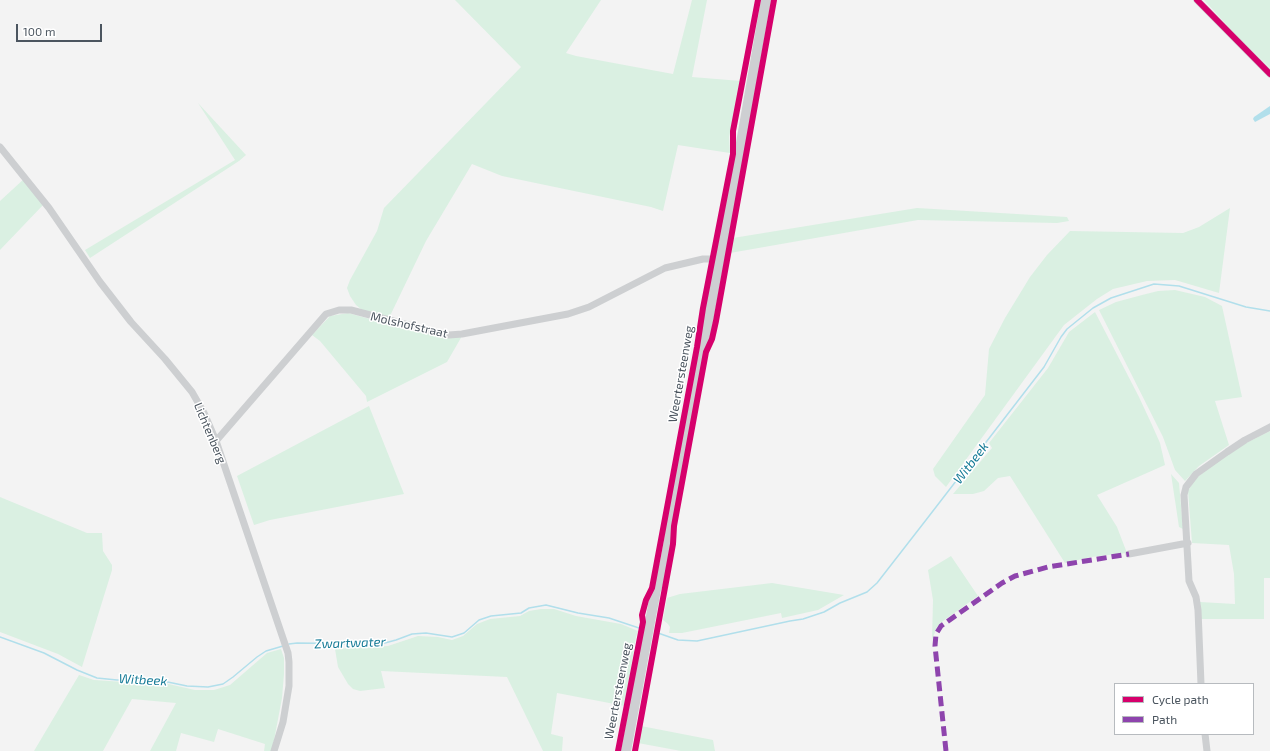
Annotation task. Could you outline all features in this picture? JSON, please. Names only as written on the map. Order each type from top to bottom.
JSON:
[{"type":"main road","name":"Weertersteenweg","points":[[626,751],[656,590],[665,562],[671,521],[720,260],[766,0]]},
{"type":"street","points":[[1197,0],[1270,74]]},
{"type":"street","name":"Lichtenberg","points":[[0,147],[49,208],[100,282],[131,322],[165,358],[192,392],[204,413],[216,441],[288,653],[289,686],[283,722],[275,751]]},
{"type":"street","name":"Molshofstraat","points":[[216,441],[326,314],[339,310],[351,310],[435,332],[449,335],[462,334],[568,314],[589,307],[665,268],[703,259],[720,260]]},
{"type":"street","points":[[1201,683],[1198,610],[1196,598],[1189,581],[1188,543],[1184,495],[1186,487],[1196,474],[1245,440],[1270,427]]},
{"type":"street","points":[[1128,554],[1188,543]]},
{"type":"street","points":[[1205,735],[1207,751]]},
{"type":"green space","points":[[455,0],[601,0],[566,53],[673,74],[692,0],[707,0],[692,77],[741,81],[729,137],[730,153],[678,145],[663,211],[651,207],[502,176],[472,164],[426,241],[389,318],[362,310],[356,305],[347,288],[377,231],[384,208],[521,67]]},
{"type":"green space","points":[[1204,0],[1270,0],[1270,68],[1237,36]]},
{"type":"green space","points":[[198,103],[246,155],[90,258],[85,250],[235,160]]},
{"type":"green space","points":[[25,178],[44,204],[0,250],[0,201]]},
{"type":"green space","points":[[917,208],[1067,217],[1069,221],[1057,223],[918,220],[730,253],[733,238]]},
{"type":"green space","points":[[1230,208],[1219,293],[1175,280],[1147,281],[1113,289],[1097,299],[1064,325],[946,487],[935,476],[933,469],[985,395],[989,349],[1005,318],[1030,277],[1047,255],[1070,231],[1183,233],[1199,227]]},
{"type":"green space","points":[[1175,290],[1205,297],[1222,306],[1242,397],[1215,401],[1229,445],[1199,466],[1185,481],[1175,470],[1163,437],[1099,310],[1116,302],[1142,295],[1158,291]]},
{"type":"green space","points":[[1095,312],[1152,425],[1160,443],[1165,465],[1097,495],[1117,527],[1127,553],[1091,557],[1065,563],[1010,476],[998,478],[984,491],[973,494],[953,494],[992,448],[989,443],[1048,368],[1069,332]]},
{"type":"green space","points":[[348,313],[410,330],[443,336],[462,336],[447,362],[367,402],[366,396],[320,341],[312,335],[330,316]]},
{"type":"green space","points":[[369,406],[404,494],[270,520],[254,525],[237,476]]},
{"type":"green space","points":[[1270,431],[1270,578],[1264,578],[1264,619],[1201,619],[1200,602],[1235,604],[1234,574],[1229,545],[1192,543],[1188,491],[1195,479],[1213,465],[1240,446]]},
{"type":"green space","points":[[1171,474],[1179,483],[1183,529],[1179,527]]},
{"type":"green space","points":[[0,497],[87,533],[102,533],[103,551],[112,565],[112,570],[82,667],[58,654],[0,632]]},
{"type":"green space","points":[[951,556],[978,596],[943,621],[937,627],[932,640],[933,600],[928,570]]},
{"type":"green space","points":[[772,583],[844,595],[818,610],[782,618],[781,613],[682,633],[669,633],[670,627],[663,620],[667,598],[680,594]]},
{"type":"green space","points":[[554,609],[576,616],[621,624],[638,631],[625,706],[557,693],[551,734],[563,737],[562,751],[543,751],[507,677],[381,671],[385,688],[360,691],[353,689],[348,684],[338,667],[335,649],[388,646],[418,636],[438,637],[452,640],[463,636],[477,624],[490,619],[520,616],[529,611]]},
{"type":"green space","points":[[281,649],[284,658],[282,698],[272,751],[264,751],[265,744],[218,729],[214,742],[181,733],[176,751],[150,751],[176,703],[132,699],[103,751],[34,751],[79,675],[94,680],[164,683],[195,690],[214,690],[230,685],[267,653]]},
{"type":"green space","points":[[641,726],[713,740],[715,751],[681,751],[638,743]]},
{"type":"water","points":[[1270,106],[1270,114],[1255,122],[1253,119],[1254,117]]},
{"type":"waterway","name":"Witbeek","points":[[658,633],[678,640],[697,641],[803,619],[824,612],[840,603],[867,592],[877,583],[1044,367],[1067,329],[1093,308],[1111,298],[1154,284],[1179,286],[1246,307],[1270,311]]},
{"type":"waterway","name":"Zwartwater","points":[[289,644],[381,644],[412,634],[426,633],[452,637],[464,633],[479,620],[491,616],[521,613],[529,608],[546,605],[578,613],[609,618],[639,628]]},
{"type":"waterway","name":"Witbeek","points":[[0,637],[44,653],[77,670],[97,678],[117,680],[158,680],[187,686],[208,687],[223,684],[266,651],[283,646]]},
{"type":"marked path","points":[[946,751],[935,646],[936,634],[941,626],[1002,583],[1015,576],[1048,567],[1129,554]]},
{"type":"cycle path","points":[[618,751],[643,622],[642,615],[646,600],[652,588],[703,308],[733,154],[733,131],[758,0]]},
{"type":"cycle path","points":[[635,751],[706,352],[712,339],[716,321],[774,0]]},
{"type":"cycle path","points":[[1197,0],[1270,74]]}]
